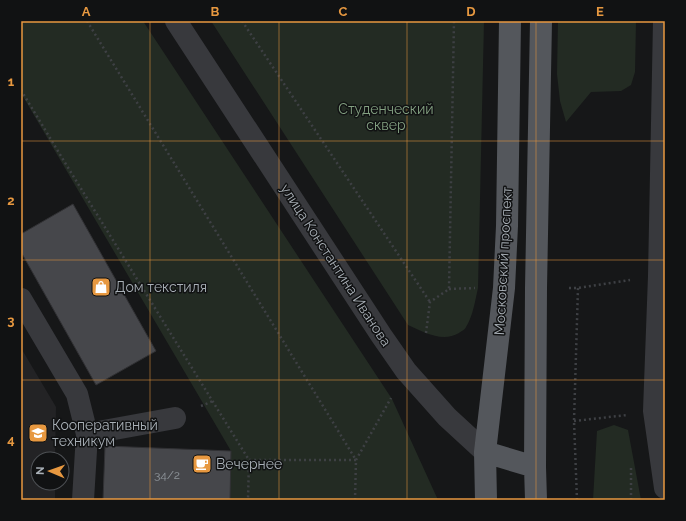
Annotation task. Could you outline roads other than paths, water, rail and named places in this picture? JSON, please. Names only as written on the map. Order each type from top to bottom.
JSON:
[{"type":"main road","name":"Московский проспект","points":[[486,500],[485,452],[504,288],[507,226],[510,21]]},
{"type":"main road","points":[[536,500],[536,280],[541,21]]},
{"type":"main road","name":"улица Константина Иванова","points":[[485,452],[535,467]]},
{"type":"street","name":"улица Константина Иванова","points":[[176,21],[406,371],[447,417],[485,452]]},
{"type":"street","points":[[664,21],[659,276],[654,411],[665,488]]},
{"type":"street","points":[[21,300],[77,394],[87,434],[83,500]]},
{"type":"street","points":[[87,434],[175,418]]},
{"type":"place","name":"Дом текстиля","points":[[101,287]]},
{"type":"place","name":"Кооперативный техникум","points":[[38,433]]},
{"type":"place","name":"Вечернее","points":[[202,464]]},
{"type":"park label","name":"Студенческий сквер","points":[[386,118]]}]
